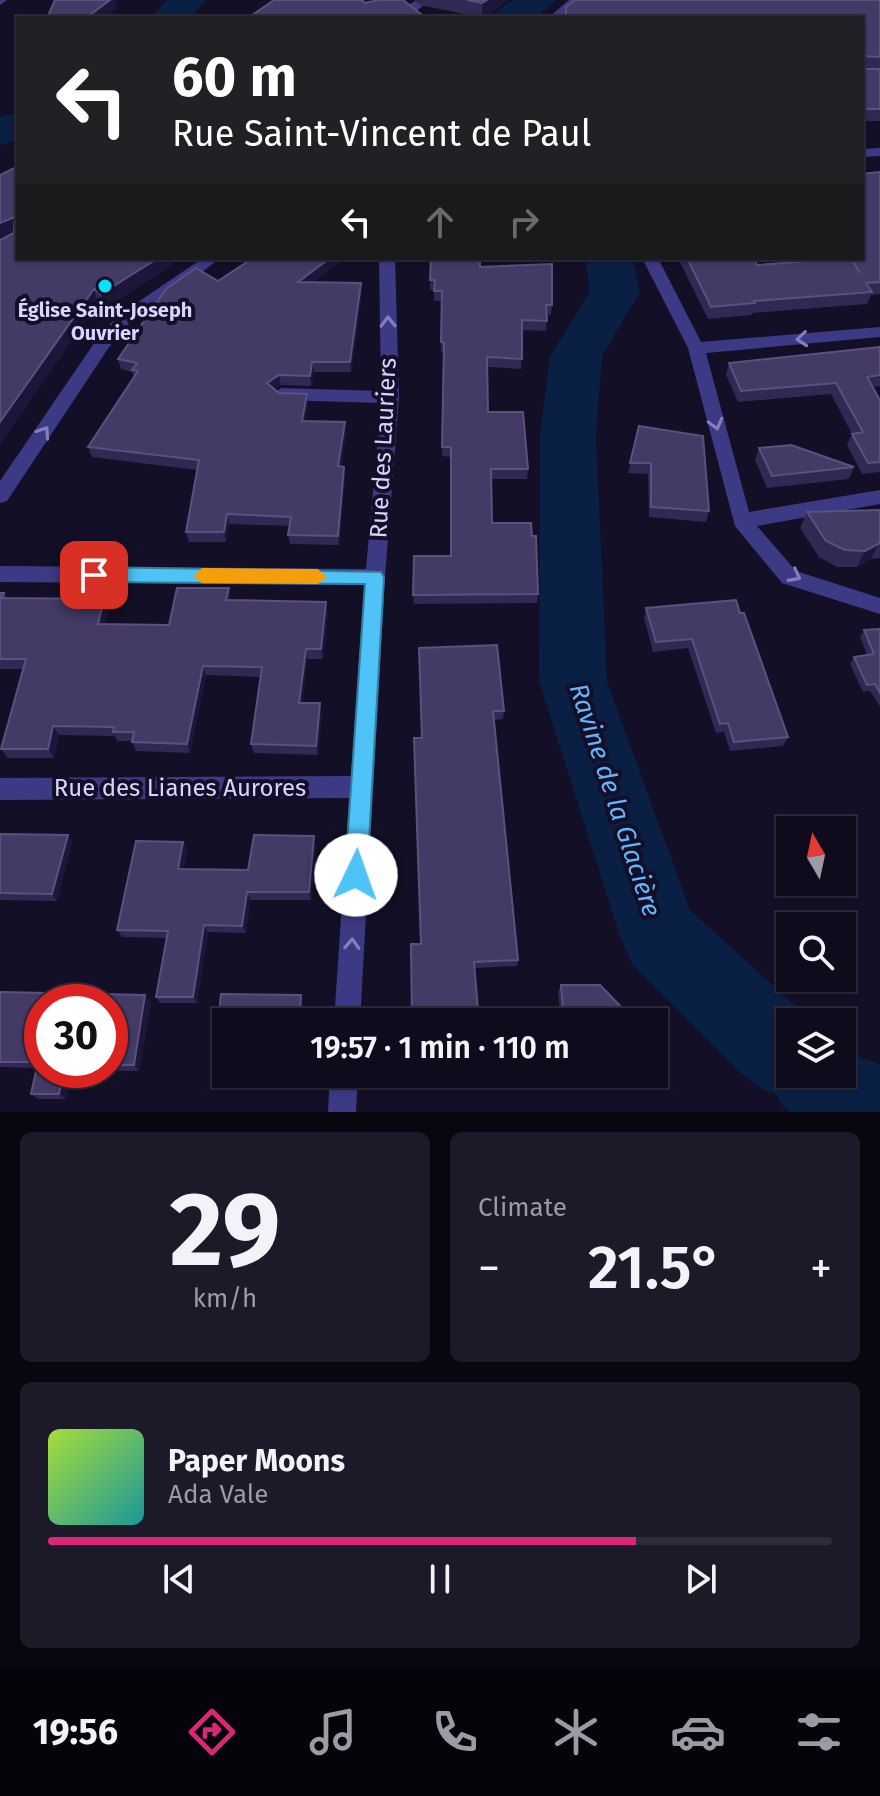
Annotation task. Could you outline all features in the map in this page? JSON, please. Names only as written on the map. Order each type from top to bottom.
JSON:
[{"type":"street","points":[[406,6],[425,0]]},
{"type":"street","points":[[556,16],[576,0]]},
{"type":"street","points":[[0,496],[103,343],[122,321],[210,260]]},
{"type":"street","name":"Rue des Lauriers","points":[[348,1008],[375,577],[390,397],[387,260]]},
{"type":"street","points":[[651,260],[696,348],[742,521],[789,577],[880,606]]},
{"type":"street","points":[[696,348],[880,332]]},
{"type":"street","points":[[281,394],[390,397]]},
{"type":"street","points":[[742,521],[880,497]]},
{"type":"street","points":[[0,574],[375,577]]},
{"type":"street","name":"Rue des Lianes Aurores","points":[[0,789],[361,787]]},
{"type":"street","points":[[342,1112],[343,1088]]},
{"type":"building","points":[[55,0],[110,0],[89,16],[48,16]]},
{"type":"building","points":[[274,0],[362,0],[365,3],[403,0],[423,16],[251,16]]},
{"type":"building","points":[[575,0],[880,0],[880,57],[864,56],[864,16],[566,16],[566,7]]},
{"type":"building","points":[[864,69],[880,69],[880,109],[864,109]]},
{"type":"building","points":[[16,167],[16,260],[155,260],[101,294],[94,289],[0,422],[0,240],[14,233],[15,217],[0,223],[0,175]]},
{"type":"building","points":[[880,172],[880,282],[866,283],[872,292],[711,307],[688,260],[754,260],[757,265],[864,260],[864,174]]},
{"type":"building","points":[[250,260],[327,260],[298,282],[361,283],[350,362],[312,362],[310,376],[279,375],[267,383],[279,393],[307,394],[302,421],[345,422],[338,466],[344,467],[338,536],[288,535],[291,517],[227,514],[224,532],[186,532],[199,460],[88,447],[138,371],[132,370],[137,363],[118,359],[166,289],[196,268],[218,281]]},
{"type":"building","points":[[431,260],[480,260],[480,267],[552,264],[552,305],[546,305],[547,321],[522,320],[522,359],[487,357],[488,412],[523,412],[528,469],[491,469],[492,523],[531,523],[532,536],[536,536],[538,594],[413,595],[414,556],[451,556],[451,447],[442,447],[442,291],[434,291],[435,280],[430,280]]},
{"type":"building","points":[[880,347],[880,375],[867,377],[880,400],[880,462],[868,463],[852,434],[863,432],[836,383],[741,391],[729,363]]},
{"type":"building","points":[[639,426],[703,436],[709,511],[651,507],[651,463],[630,463]]},
{"type":"building","points":[[791,445],[854,467],[772,476],[759,448]]},
{"type":"building","points":[[880,510],[880,543],[865,551],[845,550],[826,541],[807,512]]},
{"type":"building","points":[[177,588],[229,588],[226,600],[326,602],[321,649],[306,649],[299,703],[320,703],[316,746],[251,744],[262,667],[203,666],[187,744],[132,742],[134,732],[113,732],[114,727],[53,726],[48,749],[1,749],[26,659],[0,659],[0,593],[4,593],[2,598],[104,599],[98,624],[169,625]]},
{"type":"building","points":[[736,600],[740,613],[744,613],[788,737],[734,742],[728,723],[720,724],[692,639],[656,642],[646,608]]},
{"type":"building","points":[[880,629],[880,693],[875,684],[867,685],[854,657],[874,654],[864,630]]},
{"type":"building","points":[[497,645],[504,711],[493,711],[518,960],[474,962],[478,1008],[412,1008],[411,944],[421,944],[414,738],[422,738],[419,648]]},
{"type":"building","points":[[0,834],[68,835],[52,894],[0,893]]},
{"type":"building","points":[[254,835],[314,836],[309,892],[247,892],[242,926],[204,925],[193,997],[156,997],[168,931],[117,930],[136,841],[183,842],[178,869],[248,870]]},
{"type":"building","points":[[561,985],[600,985],[622,1008],[563,1008]]},
{"type":"building","points":[[0,992],[24,992],[24,1062],[0,1062]]},
{"type":"building","points":[[221,994],[301,995],[300,1008],[220,1008]]},
{"type":"building","points":[[128,995],[145,995],[134,1065],[128,1065]]},
{"type":"building","points":[[32,1088],[60,1088],[59,1094],[31,1094]]},
{"type":"waterway","points":[[171,16],[188,0]]},
{"type":"waterway","name":"Ravine de la Glacière","points":[[514,16],[538,0]]},
{"type":"waterway","points":[[0,132],[16,126]]},
{"type":"waterway","name":"Ravine de la Glacière","points":[[609,260],[615,292],[576,356],[568,435],[573,681],[660,936],[776,1047]]},
{"type":"waterway","name":"Ravine de la Glacière","points":[[829,1088],[840,1097],[880,1108]]},
{"type":"slow traffic","points":[[202,576],[318,577]]},
{"type":"place","name":"Église Saint-Joseph Ouvrier","points":[[105,286]]},
{"type":"route","points":[[94,575],[375,577],[356,875]]}]
